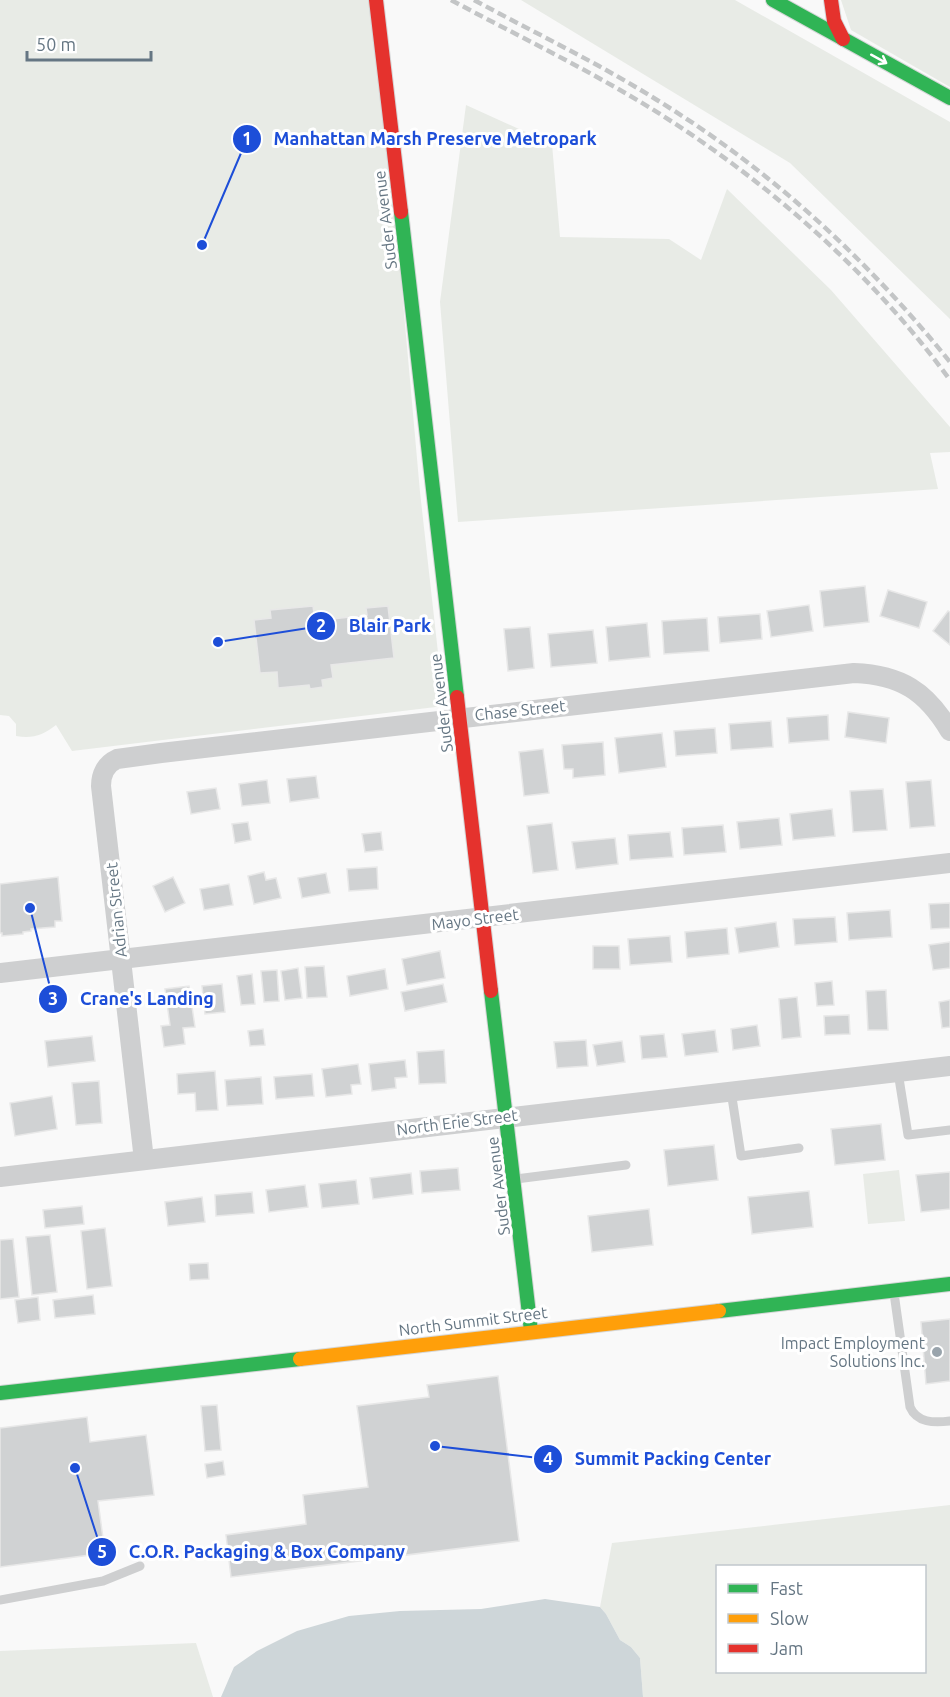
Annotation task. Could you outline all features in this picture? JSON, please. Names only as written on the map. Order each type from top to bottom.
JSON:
[{"type":"street","name":"Suder Avenue","points":[[376,0],[531,1331]]},
{"type":"street","points":[[773,0],[950,98]]},
{"type":"street","points":[[831,0],[833,24],[843,39]]},
{"type":"street","name":"Chase Street","points":[[106,768],[117,759],[161,753],[854,673],[875,674],[901,681],[931,704],[950,731]]},
{"type":"street","name":"Adrian Street","points":[[106,768],[101,786],[144,1160]]},
{"type":"street","name":"Mayo Street","points":[[0,973],[950,863]]},
{"type":"street","name":"North Erie Street","points":[[0,1177],[506,1116],[950,1066]]},
{"type":"street","name":"North Summit Street","points":[[0,1393],[950,1284]]},
{"type":"lane","points":[[898,1072],[908,1135],[950,1130]]},
{"type":"lane","points":[[731,1091],[741,1156],[799,1148]]},
{"type":"lane","points":[[513,1179],[626,1165]]},
{"type":"lane","points":[[894,1290],[910,1407],[913,1413],[923,1420],[950,1421]]},
{"type":"lane","points":[[0,1600],[103,1581],[140,1566]]},
{"type":"shaded area","points":[[0,0],[376,0],[420,492],[444,706],[72,751],[56,725],[38,735],[16,736],[16,724],[9,716],[0,715]]},
{"type":"shaded area","points":[[521,0],[735,0],[950,122],[950,319],[790,163]]},
{"type":"shaded area","points":[[841,0],[950,0],[950,87],[851,30]]},
{"type":"shaded area","points":[[466,105],[552,144],[560,237],[669,239],[701,260],[727,189],[831,290],[950,427],[950,452],[930,453],[938,489],[458,522],[440,302]]},
{"type":"shaded area","points":[[899,1170],[905,1221],[868,1224],[863,1174]]},
{"type":"shaded area","points":[[950,1505],[950,1697],[643,1697],[640,1658],[631,1647],[620,1640],[600,1607],[612,1543]]},
{"type":"shaded area","points":[[545,1599],[600,1607],[620,1640],[631,1647],[640,1658],[643,1697],[221,1697],[234,1667],[257,1651],[297,1631],[349,1616],[400,1611],[481,1609]]},
{"type":"shaded area","points":[[196,1643],[213,1697],[0,1697],[0,1651]]},
{"type":"building","points":[[865,586],[869,622],[824,627],[820,591]]},
{"type":"building","points":[[888,590],[927,602],[919,628],[880,616]]},
{"type":"building","points":[[809,605],[813,631],[771,637],[767,611]]},
{"type":"building","points":[[313,606],[315,621],[367,615],[366,608],[388,606],[394,658],[331,665],[333,678],[322,680],[323,687],[310,689],[309,685],[278,688],[277,672],[260,673],[254,620],[271,618],[270,610]]},
{"type":"building","points":[[948,611],[950,612],[950,645],[933,631]]},
{"type":"building","points":[[760,614],[762,639],[720,643],[718,617]]},
{"type":"building","points":[[707,618],[709,651],[664,654],[662,621]]},
{"type":"building","points":[[647,623],[650,657],[609,661],[606,627]]},
{"type":"building","points":[[530,627],[534,668],[508,671],[504,629]]},
{"type":"building","points":[[593,630],[597,663],[551,667],[548,634]]},
{"type":"building","points":[[848,712],[889,718],[886,743],[845,737]]},
{"type":"building","points":[[828,715],[829,740],[789,743],[787,718]]},
{"type":"building","points":[[771,721],[773,747],[731,750],[729,724]]},
{"type":"building","points":[[715,728],[717,753],[676,756],[674,731]]},
{"type":"building","points":[[662,733],[666,767],[619,773],[615,738]]},
{"type":"building","points":[[603,742],[605,775],[573,778],[573,769],[564,769],[562,745]]},
{"type":"building","points":[[543,749],[549,793],[524,796],[519,752]]},
{"type":"building","points":[[316,776],[319,798],[290,802],[287,779]]},
{"type":"building","points":[[267,780],[270,803],[242,806],[239,784]]},
{"type":"building","points":[[931,780],[935,826],[910,828],[906,782]]},
{"type":"building","points":[[216,788],[220,809],[191,814],[187,792]]},
{"type":"building","points":[[883,789],[887,830],[853,832],[850,791]]},
{"type":"building","points":[[832,809],[835,836],[793,840],[790,814]]},
{"type":"building","points":[[779,818],[782,845],[740,849],[737,822]]},
{"type":"building","points":[[248,822],[251,840],[235,843],[232,824]]},
{"type":"building","points":[[552,823],[558,870],[533,873],[527,826]]},
{"type":"building","points":[[723,825],[726,852],[684,855],[682,828]]},
{"type":"building","points":[[381,832],[383,850],[365,852],[362,834]]},
{"type":"building","points":[[670,832],[673,857],[630,860],[628,835]]},
{"type":"building","points":[[615,838],[618,864],[576,869],[572,842]]},
{"type":"building","points":[[377,867],[378,889],[349,891],[347,869]]},
{"type":"building","points":[[264,872],[266,880],[276,878],[281,898],[254,904],[248,876]]},
{"type":"building","points":[[326,873],[330,893],[302,898],[298,878]]},
{"type":"building","points":[[58,877],[62,921],[55,921],[55,927],[31,929],[23,934],[2,936],[0,933],[0,884]]},
{"type":"building","points":[[173,877],[185,903],[165,912],[153,886]]},
{"type":"building","points":[[229,884],[233,905],[204,910],[200,889]]},
{"type":"building","points":[[950,903],[950,928],[931,929],[929,904]]},
{"type":"building","points":[[890,910],[892,937],[849,940],[847,913]]},
{"type":"building","points":[[835,917],[837,942],[795,945],[793,919]]},
{"type":"building","points":[[776,922],[779,947],[739,953],[735,928]]},
{"type":"building","points":[[727,928],[729,954],[687,958],[685,932]]},
{"type":"building","points":[[670,936],[672,962],[630,965],[628,939]]},
{"type":"building","points":[[950,942],[950,968],[933,970],[929,945]]},
{"type":"building","points":[[593,946],[619,946],[620,969],[593,969]]},
{"type":"building","points":[[440,951],[445,978],[407,985],[402,959]]},
{"type":"building","points":[[324,966],[327,997],[307,998],[305,967]]},
{"type":"building","points":[[298,968],[302,998],[285,1000],[281,971]]},
{"type":"building","points":[[385,969],[388,989],[350,996],[347,976]]},
{"type":"building","points":[[277,970],[279,1001],[264,1002],[261,971]]},
{"type":"building","points":[[252,974],[255,1004],[241,1005],[237,976]]},
{"type":"building","points":[[832,981],[834,1005],[817,1006],[815,983]]},
{"type":"building","points":[[222,984],[225,1012],[205,1014],[202,986]]},
{"type":"building","points":[[443,984],[447,1002],[405,1011],[401,992]]},
{"type":"building","points":[[189,986],[195,1027],[183,1028],[185,1044],[164,1047],[161,1026],[170,1025],[165,989]]},
{"type":"building","points":[[886,990],[888,1030],[868,1030],[866,991]]},
{"type":"building","points":[[797,997],[801,1037],[782,1039],[779,999]]},
{"type":"building","points":[[950,1000],[950,1027],[942,1028],[939,1002]]},
{"type":"building","points":[[849,1015],[850,1034],[825,1035],[824,1016]]},
{"type":"building","points":[[757,1025],[760,1046],[733,1050],[731,1029]]},
{"type":"building","points":[[263,1029],[265,1045],[250,1046],[248,1031]]},
{"type":"building","points":[[715,1030],[718,1052],[685,1056],[682,1034]]},
{"type":"building","points":[[664,1034],[667,1057],[642,1059],[640,1036]]},
{"type":"building","points":[[92,1036],[95,1061],[48,1067],[45,1041]]},
{"type":"building","points":[[586,1040],[588,1066],[557,1068],[554,1042]]},
{"type":"building","points":[[622,1041],[625,1062],[597,1066],[593,1045]]},
{"type":"building","points":[[444,1050],[446,1083],[419,1084],[417,1052]]},
{"type":"building","points":[[405,1060],[407,1077],[395,1078],[396,1088],[372,1091],[369,1064]]},
{"type":"building","points":[[358,1064],[361,1084],[351,1085],[352,1094],[326,1097],[322,1069]]},
{"type":"building","points":[[215,1071],[218,1110],[196,1111],[195,1093],[178,1094],[177,1074]]},
{"type":"building","points":[[312,1074],[314,1096],[276,1099],[274,1077]]},
{"type":"building","points":[[261,1077],[263,1104],[227,1106],[225,1080]]},
{"type":"building","points":[[99,1081],[102,1123],[76,1125],[72,1083]]},
{"type":"building","points":[[52,1096],[57,1129],[15,1136],[10,1103]]},
{"type":"building","points":[[881,1124],[885,1160],[835,1165],[831,1129]]},
{"type":"building","points":[[714,1145],[718,1180],[668,1186],[664,1150]]},
{"type":"building","points":[[458,1168],[460,1190],[422,1193],[420,1171]]},
{"type":"building","points":[[950,1172],[950,1209],[921,1212],[916,1175]]},
{"type":"building","points":[[411,1173],[413,1194],[373,1199],[370,1178]]},
{"type":"building","points":[[356,1180],[359,1204],[322,1208],[319,1184]]},
{"type":"building","points":[[305,1185],[308,1207],[269,1212],[266,1190]]},
{"type":"building","points":[[809,1191],[813,1227],[752,1234],[748,1197]]},
{"type":"building","points":[[252,1192],[254,1213],[216,1216],[215,1195]]},
{"type":"building","points":[[202,1197],[205,1222],[168,1226],[165,1202]]},
{"type":"building","points":[[82,1206],[84,1224],[45,1228],[43,1210]]},
{"type":"building","points":[[649,1209],[653,1245],[592,1252],[588,1216]]},
{"type":"building","points":[[105,1228],[112,1286],[87,1289],[81,1231]]},
{"type":"building","points":[[50,1235],[57,1292],[32,1295],[26,1237]]},
{"type":"building","points":[[13,1239],[19,1297],[0,1299],[0,1240]]},
{"type":"building","points":[[208,1263],[209,1279],[190,1280],[189,1264]]},
{"type":"building","points":[[93,1295],[95,1314],[55,1318],[53,1300]]},
{"type":"building","points":[[38,1297],[40,1320],[18,1323],[15,1300]]},
{"type":"building","name":"Impact Employment Solutions Inc.","points":[[950,1319],[950,1381],[926,1384],[921,1322]]},
{"type":"building","points":[[498,1376],[519,1541],[231,1577],[226,1535],[306,1524],[303,1495],[368,1487],[357,1406],[429,1397],[427,1385]]},
{"type":"building","points":[[217,1405],[221,1450],[205,1451],[201,1406]]},
{"type":"building","points":[[87,1417],[90,1442],[146,1435],[154,1495],[98,1501],[105,1553],[0,1567],[0,1428]]},
{"type":"building","points":[[223,1461],[225,1475],[207,1478],[205,1464]]},
{"type":"railway","points":[[451,0],[627,94],[735,166],[814,230],[851,265],[919,340],[950,380]]},
{"type":"railway","points":[[474,0],[635,86],[739,156],[778,187],[851,252],[885,287],[950,362]]},
{"type":"traffic: fast","points":[[773,0],[950,98]]},
{"type":"traffic: fast","points":[[401,212],[457,697]]},
{"type":"traffic: fast","points":[[491,991],[531,1331]]},
{"type":"traffic: fast","points":[[719,1311],[950,1284]]},
{"type":"traffic: fast","points":[[0,1393],[300,1359]]},
{"type":"traffic: slow","points":[[300,1359],[719,1311]]},
{"type":"traffic: jam","points":[[376,0],[401,212]]},
{"type":"traffic: jam","points":[[831,0],[834,21],[843,39]]},
{"type":"traffic: jam","points":[[457,697],[491,991]]},
{"type":"place","name":"Manhattan Marsh Preserve Metropark","points":[[202,245]]},
{"type":"place","name":"Blair Park","points":[[218,642]]},
{"type":"place","name":"Crane's Landing","points":[[30,908]]},
{"type":"place","name":"Impact Employment Solutions Inc.","points":[[937,1352]]},
{"type":"place","name":"Summit Packing Center","points":[[435,1446]]},
{"type":"place","name":"C.O.R. Packaging & Box Company","points":[[75,1468]]}]
